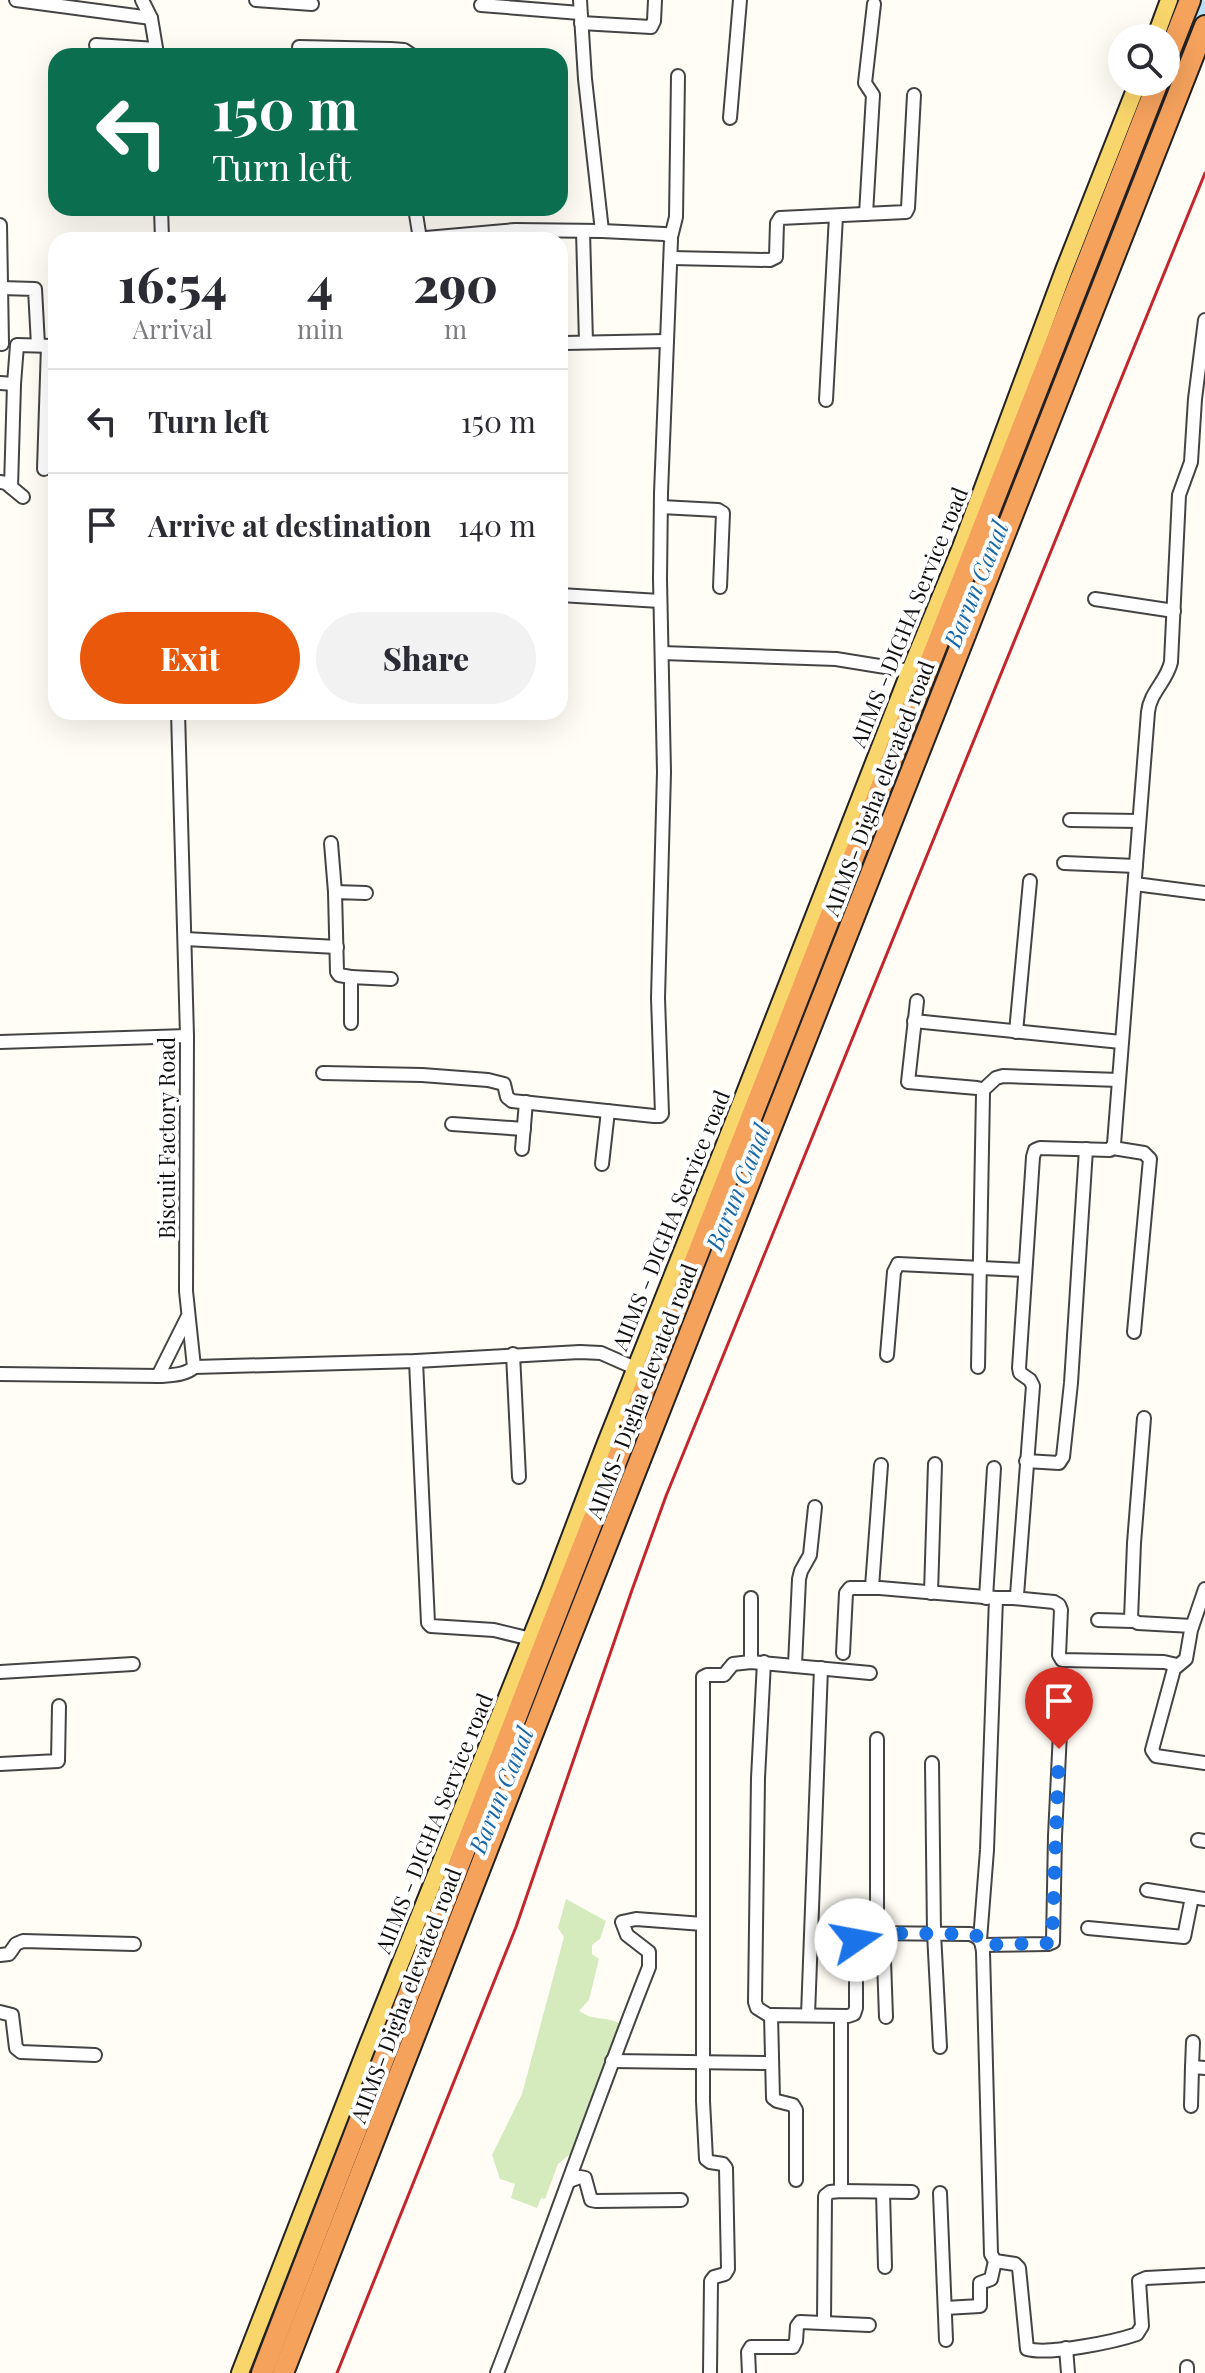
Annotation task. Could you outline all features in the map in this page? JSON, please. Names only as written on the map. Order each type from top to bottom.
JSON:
[{"type":"highway","points":[[1180,25],[1190,0]]},
{"type":"highway","name":"AIIMS- Digha elevated road","points":[[283,2373],[1205,26]]},
{"type":"highway","name":"AIIMS- Digha elevated road","points":[[262,2373],[1153,96]]},
{"type":"main road","points":[[1160,24],[1169,0]]},
{"type":"main road","name":"AIIMS - DIGHA Service road","points":[[240,2373],[983,488],[1132,96]]},
{"type":"street","points":[[16,0],[151,18]]},
{"type":"street","points":[[142,0],[151,18],[155,48]]},
{"type":"street","points":[[256,0],[312,4]]},
{"type":"street","points":[[481,5],[580,12],[651,27],[655,0]]},
{"type":"street","points":[[730,118],[740,0]]},
{"type":"street","points":[[866,214],[873,95],[865,83],[874,4]]},
{"type":"street","points":[[580,12],[602,231]]},
{"type":"street","points":[[96,45],[122,48]]},
{"type":"street","points":[[299,47],[345,48]]},
{"type":"street","points":[[323,1073],[422,1075],[500,1081],[504,1084],[508,1099],[654,1116],[662,1114],[658,998],[664,772],[661,507],[671,237],[676,217],[678,76]]},
{"type":"street","points":[[671,258],[773,260],[778,219],[904,213],[907,210],[914,95]]},
{"type":"street","points":[[826,400],[836,216]]},
{"type":"street","points":[[0,225],[1,344],[47,346]]},
{"type":"street","points":[[583,231],[586,342]]},
{"type":"street","points":[[496,232],[602,231],[671,237]]},
{"type":"street","points":[[1,288],[35,289],[47,346],[44,469]]},
{"type":"street","points":[[1113,1148],[1148,706],[1169,671],[1173,650],[1179,495],[1191,462],[1205,320]]},
{"type":"street","points":[[568,343],[667,341]]},
{"type":"street","points":[[17,345],[7,383],[5,484],[23,497]]},
{"type":"street","points":[[661,507],[718,510],[723,513],[720,587]]},
{"type":"street","points":[[568,595],[660,601]]},
{"type":"street","points":[[1095,599],[1174,611]]},
{"type":"street","points":[[662,653],[836,659],[910,671]]},
{"type":"street","name":"Biscuit Factory Road","points":[[178,720],[187,1036],[188,1315],[194,1367]]},
{"type":"street","points":[[1070,820],[1139,821]]},
{"type":"street","points":[[331,843],[337,973],[351,977],[391,979]]},
{"type":"street","points":[[1064,863],[1136,866]]},
{"type":"street","points":[[1016,1032],[1030,881]]},
{"type":"street","points":[[1135,884],[1205,893]]},
{"type":"street","points":[[335,892],[366,893]]},
{"type":"street","points":[[185,939],[337,947]]},
{"type":"street","points":[[351,977],[351,1023]]},
{"type":"street","points":[[917,1001],[908,1082],[982,1091]]},
{"type":"street","points":[[914,1021],[1121,1042]]},
{"type":"street","points":[[0,1042],[187,1036]]},
{"type":"street","points":[[978,1367],[982,1091],[996,1078],[1003,1076],[1119,1080]]},
{"type":"street","points":[[522,1149],[526,1102]]},
{"type":"street","points":[[602,1164],[608,1111]]},
{"type":"street","points":[[452,1124],[524,1129]]},
{"type":"street","points":[[1013,1598],[1018,1593],[1033,1386],[1019,1371],[1034,1153],[1037,1149],[1113,1148],[1144,1153],[1150,1159],[1134,1332]]},
{"type":"street","points":[[1026,1461],[1059,1463],[1063,1457],[1071,1383],[1086,1149]]},
{"type":"street","points":[[887,1355],[896,1266],[905,1263],[1025,1270]]},
{"type":"street","points":[[158,1376],[188,1315]]},
{"type":"street","points":[[0,1374],[158,1376],[178,1374],[194,1367],[593,1352],[635,1368]]},
{"type":"street","points":[[513,1354],[519,1477]]},
{"type":"street","points":[[416,1361],[428,1623],[431,1626],[494,1630],[531,1639]]},
{"type":"street","points":[[1132,1621],[1144,1418]]},
{"type":"street","points":[[931,1593],[935,1464]]},
{"type":"street","points":[[872,1587],[881,1465]]},
{"type":"street","points":[[945,2308],[980,2306],[980,2283],[991,2279],[995,2261],[991,2254],[981,1942],[987,1850],[994,1468]]},
{"type":"street","points":[[795,1665],[800,1574],[810,1555],[815,1507]]},
{"type":"street","points":[[843,1653],[847,1591],[872,1587],[1050,1602],[1059,1605],[1061,1610],[1059,1655],[1062,1660],[1164,1662],[1177,1665]]},
{"type":"street","points":[[1205,1589],[1192,1626],[1186,1659],[1174,1669],[1152,1752],[1156,1756],[1205,1763]]},
{"type":"street","points":[[751,1598],[757,1662],[755,2002],[757,2008],[770,2016]]},
{"type":"street","points":[[1098,1620],[1192,1626]]},
{"type":"street","points":[[710,2373],[711,2281],[728,2269],[727,2171],[723,2164],[706,2159],[701,2061],[703,1680],[707,1675],[726,1674],[733,1664],[757,1662],[870,1673]]},
{"type":"street","points":[[0,1672],[133,1664]]},
{"type":"street","points":[[808,2015],[821,1668]]},
{"type":"street","points":[[981,1942],[1053,1942],[1062,1691]]},
{"type":"street","points":[[0,1764],[58,1761],[59,1706]]},
{"type":"street","points":[[877,1739],[880,1932],[886,2017]]},
{"type":"street","points":[[932,1763],[934,1933],[940,2047]]},
{"type":"street","points":[[1088,1928],[1184,1937],[1199,1898],[1147,1890]]},
{"type":"street","points":[[497,2373],[650,1961],[646,1948],[627,1935],[622,1922],[636,1919],[703,1924]]},
{"type":"street","points":[[770,2016],[851,2016],[855,2012],[857,1935],[862,1932],[970,1934],[977,1936],[981,1942]]},
{"type":"street","points":[[0,1955],[9,1954],[16,1944],[23,1941],[134,1944]]},
{"type":"street","points":[[0,2012],[12,2015],[16,2048],[21,2052],[95,2055]]},
{"type":"street","points":[[770,2016],[773,2098],[793,2105],[796,2110],[796,2180]]},
{"type":"street","points":[[841,2016],[841,2191]]},
{"type":"street","points":[[1191,2106],[1199,2068],[1193,2042]]},
{"type":"street","points":[[612,2061],[771,2063]]},
{"type":"street","points":[[569,2181],[585,2178],[588,2196],[596,2201],[681,2200]]},
{"type":"street","points":[[883,2192],[885,2267]]},
{"type":"street","points":[[824,2322],[823,2199],[827,2193],[912,2192]]},
{"type":"street","points":[[940,2193],[946,2340]]},
{"type":"street","points":[[995,2261],[1015,2264],[1019,2268],[1027,2349],[1066,2348],[1137,2334],[1142,2326],[1138,2288],[1141,2279],[1205,2275]]},
{"type":"street","points":[[749,2373],[751,2347],[793,2347],[798,2324],[869,2325]]},
{"type":"street","points":[[1066,2348],[1068,2373]]},
{"type":"green space","points":[[566,1899],[606,1921],[600,1939],[592,1945],[592,1954],[599,1959],[589,2000],[579,2011],[621,2024],[574,2151],[558,2164],[545,2199],[541,2198],[537,2208],[511,2198],[515,2184],[500,2179],[492,2155],[522,2094],[564,1937],[558,1928]]},
{"type":"waterway","name":"Barun Canal","points":[[1193,30],[1205,1]]},
{"type":"waterway","name":"Barun Canal","points":[[461,1887],[634,1448]]},
{"type":"railway","points":[[337,2373],[516,1927],[666,1496],[1205,173]]},
{"type":"route","points":[[856,1940],[858,1933],[877,1932],[970,1934],[977,1936],[982,1945],[1052,1943],[1059,1749]]}]
